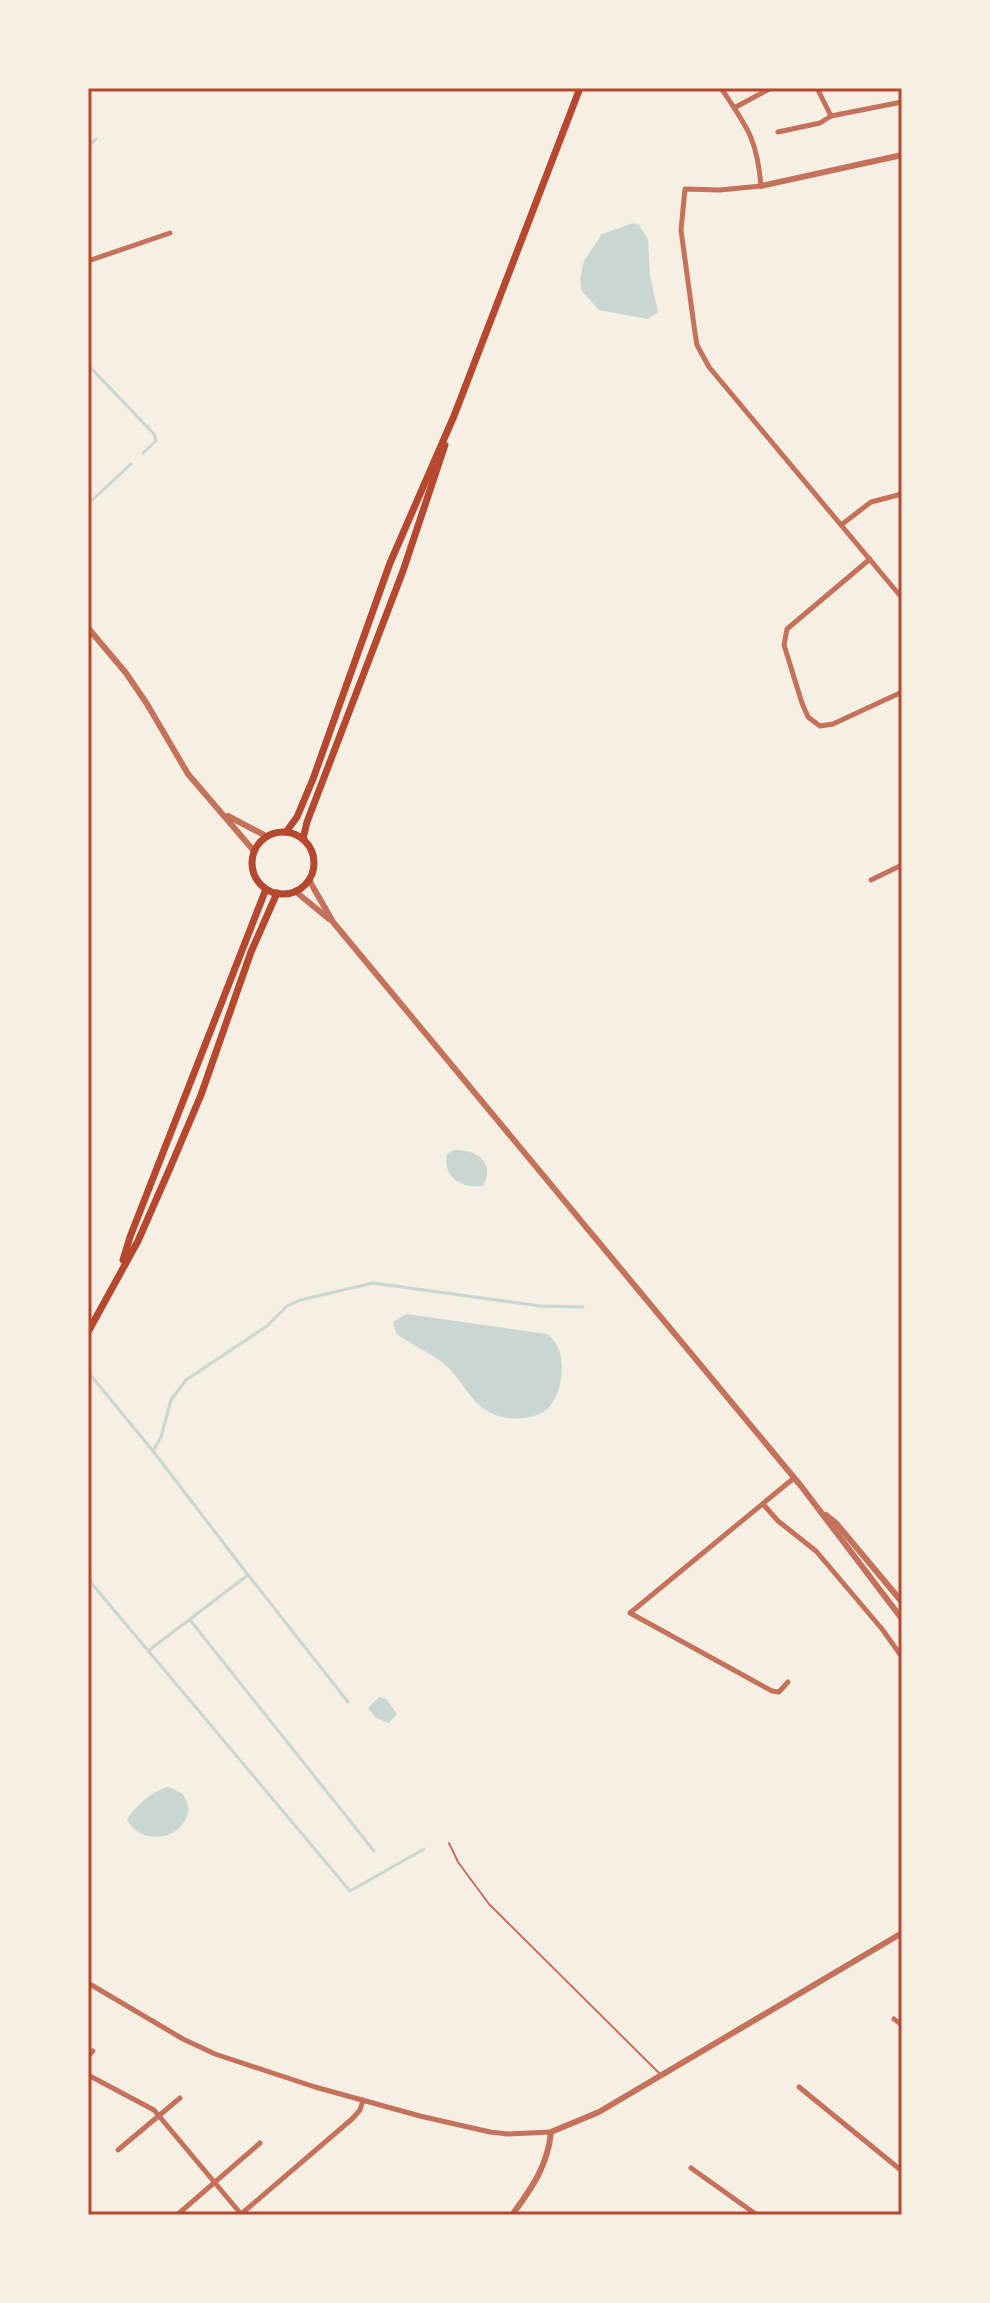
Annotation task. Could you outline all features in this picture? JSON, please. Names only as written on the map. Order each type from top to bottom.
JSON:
[{"type":"main road","points":[[286,832],[297,817],[313,779],[390,563],[454,416],[580,88]]},
{"type":"main road","points":[[303,839],[311,809],[403,571],[454,416]]},
{"type":"main road","points":[[286,832],[303,839],[311,849],[314,861],[309,880],[295,891],[277,893],[266,889],[253,872],[254,851],[266,836],[286,832]]},
{"type":"main road","points":[[121,1270],[130,1237],[266,889]]},
{"type":"main road","points":[[88,1332],[138,1241],[195,1109],[251,952],[277,893]]},
{"type":"street","points":[[721,88],[752,135],[761,186]]},
{"type":"street","points":[[734,108],[771,88]]},
{"type":"street","points":[[817,88],[831,116]]},
{"type":"street","points":[[778,132],[820,123],[831,116],[902,102]]},
{"type":"street","points":[[902,155],[761,186],[685,189],[681,230],[695,333],[702,356],[902,598]]},
{"type":"street","points":[[88,261],[170,233]]},
{"type":"street","points":[[841,525],[871,502],[902,494]]},
{"type":"street","points":[[870,559],[787,629],[784,645],[802,703],[813,723],[820,726],[833,724],[902,692]]},
{"type":"street","points":[[88,628],[147,704],[188,774],[254,851]]},
{"type":"street","points":[[224,815],[266,836]]},
{"type":"street","points":[[871,880],[902,865]]},
{"type":"street","points":[[309,880],[333,922],[794,1478],[902,1619]]},
{"type":"street","points":[[295,891],[333,922]]},
{"type":"street","points":[[788,1682],[779,1692],[772,1691],[630,1613],[794,1478]]},
{"type":"street","points":[[763,1504],[778,1521],[816,1551],[902,1657]]},
{"type":"street","points":[[820,1510],[836,1523],[902,1602]]},
{"type":"street","points":[[88,1983],[149,2021],[215,2054],[446,2123],[508,2134],[551,2132],[599,2112],[902,1933]]},
{"type":"street","points":[[894,2019],[902,2025]]},
{"type":"street","points":[[88,2075],[154,2110],[240,2214],[352,2119],[360,2110],[363,2100]]},
{"type":"street","points":[[799,2087],[902,2171]]},
{"type":"street","points":[[118,2150],[180,2098]]},
{"type":"street","points":[[512,2215],[544,2167],[551,2132]]},
{"type":"street","points":[[177,2215],[260,2143]]},
{"type":"street","points":[[691,2168],[757,2215]]},
{"type":"lane","points":[[449,1843],[458,1862],[489,1904],[661,2076]]},
{"type":"shaded area","points":[[633,223],[639,225],[648,239],[650,276],[658,312],[648,319],[599,310],[581,290],[584,261],[602,234]]},
{"type":"shaded area","points":[[454,1150],[470,1152],[482,1159],[487,1171],[483,1186],[468,1186],[455,1180],[446,1162],[447,1154]]},
{"type":"shaded area","points":[[406,1314],[547,1334],[554,1340],[561,1359],[561,1380],[554,1399],[545,1411],[527,1418],[502,1417],[491,1413],[475,1401],[443,1363],[396,1333],[393,1322]]},
{"type":"shaded area","points":[[379,1697],[386,1699],[397,1714],[389,1723],[376,1718],[368,1708]]},
{"type":"shaded area","points":[[169,1787],[183,1794],[188,1805],[185,1821],[171,1834],[162,1836],[143,1834],[134,1829],[127,1820],[135,1809],[151,1795]]},
{"type":"waterway","points":[[88,146],[96,139]]},
{"type":"waterway","points":[[88,365],[154,434],[156,441],[143,453]]},
{"type":"waterway","points":[[88,504],[131,464]]},
{"type":"waterway","points":[[153,1451],[161,1437],[171,1400],[186,1380],[267,1326],[287,1306],[300,1300],[373,1283],[540,1306],[583,1307]]},
{"type":"waterway","points":[[88,1372],[248,1575],[148,1651]]},
{"type":"waterway","points":[[249,1576],[348,1702]]},
{"type":"waterway","points":[[88,1579],[350,1891],[424,1849]]},
{"type":"waterway","points":[[190,1620],[374,1851]]}]
